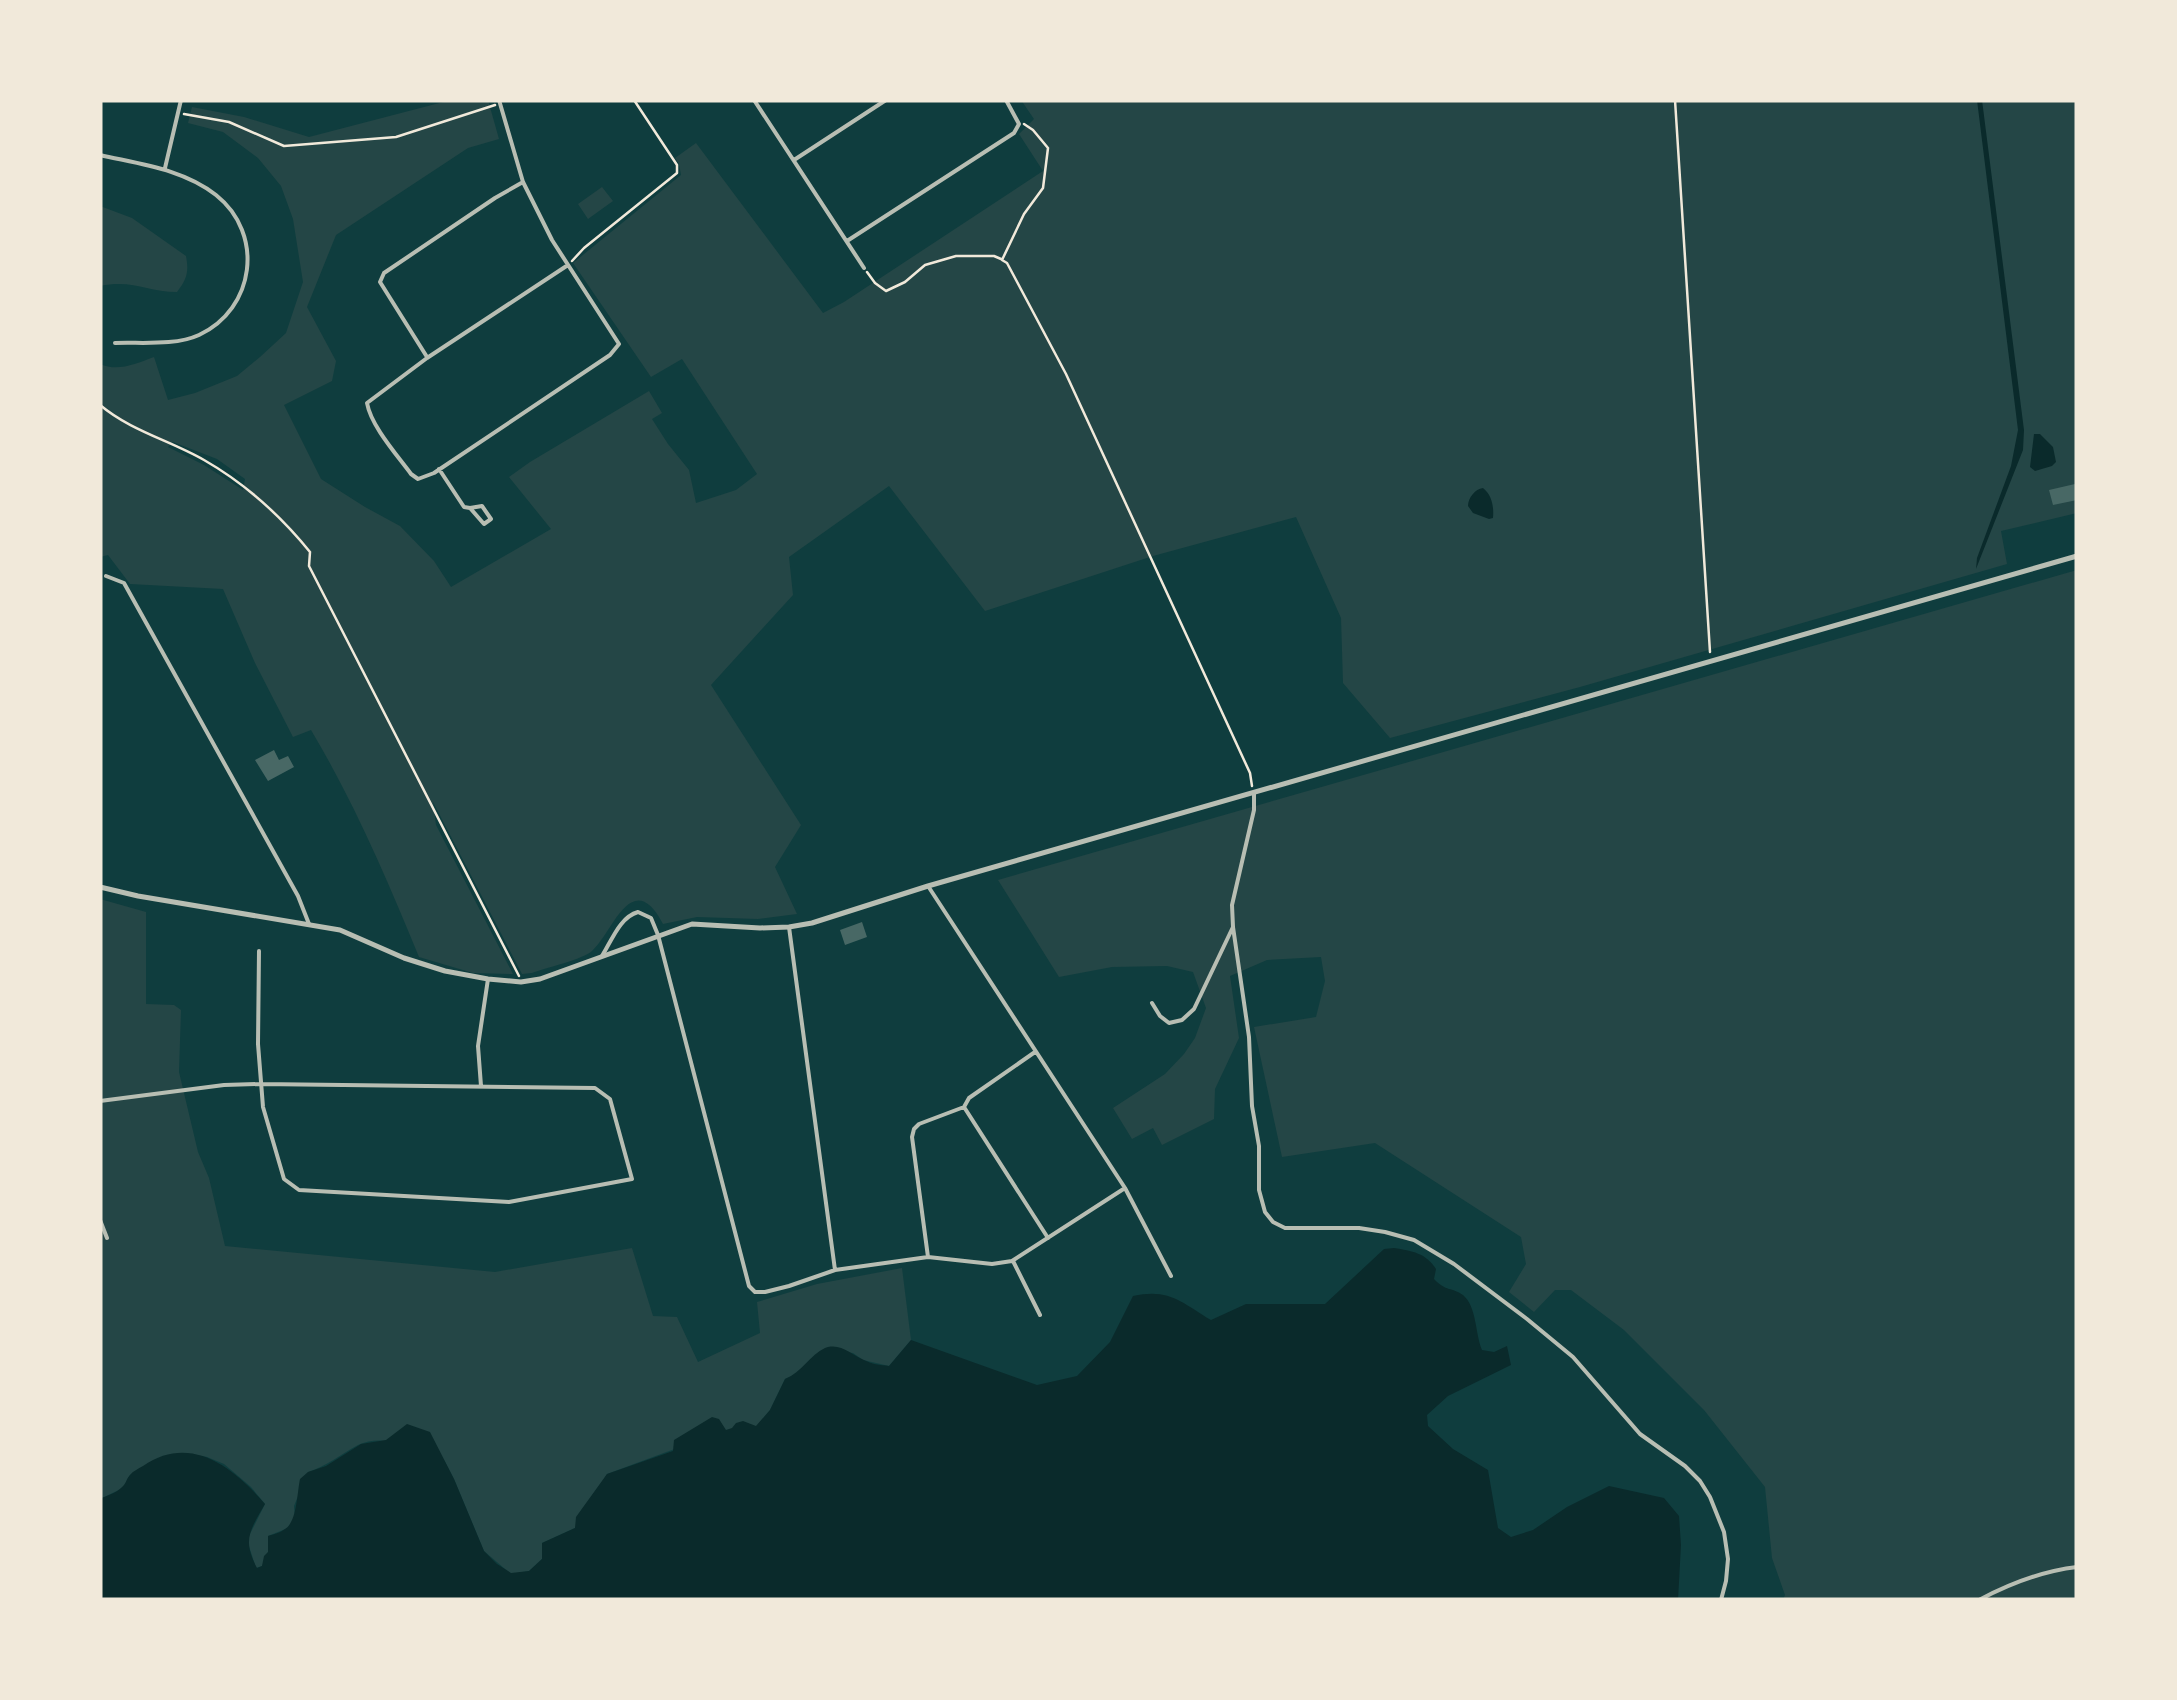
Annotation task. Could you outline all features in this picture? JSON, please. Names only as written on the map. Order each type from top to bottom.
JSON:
[{"type":"street","points":[[164,170],[181,100]]},
{"type":"street","points":[[754,100],[864,268]]},
{"type":"street","points":[[794,160],[886,100]]},
{"type":"street","points":[[846,241],[1014,133],[1018,118],[1006,100]]},
{"type":"street","points":[[499,101],[523,182],[568,265],[619,344],[610,355],[439,469],[418,479],[411,474],[375,423],[367,403],[568,265]]},
{"type":"street","points":[[100,155],[164,170],[214,194],[239,223],[249,260],[238,300],[224,318],[194,337],[115,343]]},
{"type":"street","points":[[428,358],[380,278],[523,182]]},
{"type":"street","points":[[439,469],[464,507],[470,508]]},
{"type":"street","points":[[100,887],[340,930],[404,958],[488,980],[540,979],[692,924],[772,928],[812,923],[928,886],[2077,556]]},
{"type":"street","points":[[106,576],[124,582],[310,924]]},
{"type":"street","points":[[1254,793],[1254,810],[1234,894],[1233,927],[1259,1146],[1259,1190],[1269,1219],[1284,1228],[1346,1227],[1414,1240],[1440,1254],[1573,1357],[1640,1434],[1685,1466],[1710,1497],[1724,1532],[1728,1559],[1721,1600]]},
{"type":"street","points":[[928,886],[1124,1188],[1172,1276]]},
{"type":"street","points":[[602,957],[623,922],[634,912],[651,918],[750,1286],[755,1292],[835,1270],[928,1257],[992,1264],[1013,1260],[1124,1188]]},
{"type":"street","points":[[789,927],[835,1270]]},
{"type":"street","points":[[1152,1003],[1169,1023],[1188,1016],[1207,986],[1233,927]]},
{"type":"street","points":[[100,1101],[260,1084],[595,1088],[610,1100],[632,1179],[508,1202],[298,1190],[281,1172],[263,1106],[260,1084],[258,1044],[259,951]]},
{"type":"street","points":[[481,1086],[478,1046],[488,980]]},
{"type":"street","points":[[928,1257],[913,1133],[920,1124],[964,1107],[969,1098],[1036,1051]]},
{"type":"street","points":[[964,1107],[1049,1238]]},
{"type":"street","points":[[100,1220],[106,1238]]},
{"type":"street","points":[[1013,1260],[1040,1315]]},
{"type":"street","points":[[1979,1600],[2015,1584],[2077,1567]]},
{"type":"path","points":[[568,265],[678,172],[634,100]]},
{"type":"path","points":[[1675,100],[1711,661]]},
{"type":"path","points":[[178,114],[229,122],[284,146],[396,137],[491,107],[499,101]]},
{"type":"path","points":[[1002,260],[1024,214],[1043,188],[1046,175],[1048,148],[1018,118]]},
{"type":"path","points":[[864,268],[886,290],[905,282],[924,265],[956,256],[994,256],[1008,263],[1066,374],[1250,774],[1254,793]]},
{"type":"path","points":[[100,405],[145,434],[202,459],[240,483],[286,521],[310,552],[310,566],[522,982]]},
{"type":"shaded area","points":[[451,100],[488,100],[499,139],[468,148],[336,235],[307,307],[336,361],[332,381],[284,405],[321,479],[400,526],[434,561],[451,587],[551,529],[509,477],[649,391],[662,413],[652,419],[689,470],[696,503],[736,490],[757,474],[682,359],[651,377],[573,263],[681,175],[675,158],[696,143],[823,313],[1043,171],[1019,134],[1034,119],[1021,100],[2077,100],[2077,513],[2001,531],[2007,564],[1390,738],[1343,683],[1341,618],[1296,517],[1153,556],[985,611],[889,486],[789,557],[793,595],[711,685],[801,825],[775,867],[797,914],[758,919],[697,917],[663,924],[652,908],[642,901],[632,902],[588,954],[522,974],[433,802],[436,825],[513,974],[473,973],[419,957],[342,785],[311,730],[293,737],[223,589],[130,584],[108,555],[100,557],[100,364],[120,367],[154,357],[168,400],[195,393],[237,376],[286,333],[303,282],[293,219],[281,186],[258,158],[223,132],[188,123],[192,107],[244,117],[309,137]],"holes":[[[173,442],[217,459],[245,479],[243,490],[168,447]]]},
{"type":"shaded area","points":[[1977,100],[1982,100],[2024,430],[2023,450],[1976,569],[2011,466],[2018,430]]},
{"type":"shaded area","points":[[602,187],[613,201],[588,219],[578,204]]},
{"type":"shaded area","points":[[100,206],[132,218],[186,256],[186,275],[177,292],[122,284],[100,286]]},
{"type":"shaded area","points":[[2034,434],[2040,434],[2053,447],[2056,462],[2035,471],[2030,467]]},
{"type":"shaded area","points":[[1483,488],[1492,502],[1493,518],[1473,513],[1468,506],[1472,494]]},
{"type":"shaded area","points":[[2077,570],[2077,1600],[1783,1600],[1785,1595],[1772,1558],[1765,1487],[1704,1410],[1624,1330],[1571,1290],[1555,1290],[1534,1312],[1509,1292],[1526,1264],[1521,1237],[1375,1143],[1282,1157],[1254,1027],[1316,1017],[1325,981],[1321,957],[1267,960],[1230,976],[1239,1038],[1215,1089],[1214,1119],[1162,1145],[1153,1128],[1132,1139],[1113,1108],[1165,1074],[1195,1038],[1206,1008],[1193,972],[1167,966],[1112,967],[1059,977],[998,880]]},
{"type":"shaded area","points":[[100,899],[146,912],[146,1004],[174,1005],[181,1010],[179,1072],[225,1246],[495,1272],[632,1248],[653,1316],[677,1317],[698,1362],[760,1333],[757,1302],[817,1284],[902,1268],[911,1340],[889,1366],[863,1360],[853,1353],[824,1349],[797,1374],[785,1379],[770,1410],[756,1427],[726,1430],[607,1474],[575,1528],[542,1543],[542,1559],[529,1571],[511,1574],[484,1551],[444,1460],[391,1442],[358,1445],[308,1472],[294,1506],[295,1518],[288,1528],[268,1536],[268,1552],[262,1566],[256,1568],[247,1540],[265,1504],[224,1464],[184,1453],[130,1475],[123,1488],[100,1499]]},
{"type":"shaded area","points":[[1394,1248],[1428,1259],[1436,1269],[1434,1279],[1468,1300],[1482,1350],[1494,1352],[1507,1346],[1511,1365],[1448,1396],[1427,1415],[1428,1426],[1453,1449],[1488,1470],[1498,1528],[1511,1537],[1533,1530],[1609,1486],[1664,1498],[1679,1516],[1678,1600],[100,1600],[100,1499],[119,1490],[134,1471],[161,1457],[178,1453],[210,1459],[240,1478],[265,1504],[249,1542],[257,1568],[268,1552],[268,1536],[283,1530],[292,1520],[300,1479],[361,1444],[386,1440],[407,1424],[430,1432],[484,1551],[511,1573],[529,1571],[542,1559],[542,1543],[575,1528],[576,1517],[607,1474],[673,1451],[674,1440],[712,1417],[719,1419],[726,1430],[743,1421],[756,1426],[770,1410],[785,1379],[825,1348],[841,1348],[889,1366],[911,1340],[1037,1385],[1077,1376],[1110,1342],[1133,1296],[1166,1295],[1211,1320],[1246,1304],[1325,1304],[1384,1249]]},
{"type":"building","points":[[2075,484],[2077,500],[2053,505],[2049,490]]},
{"type":"building","points":[[274,750],[279,760],[288,756],[294,767],[268,781],[255,760]]},
{"type":"building","points":[[862,922],[867,937],[845,945],[840,930]]}]
